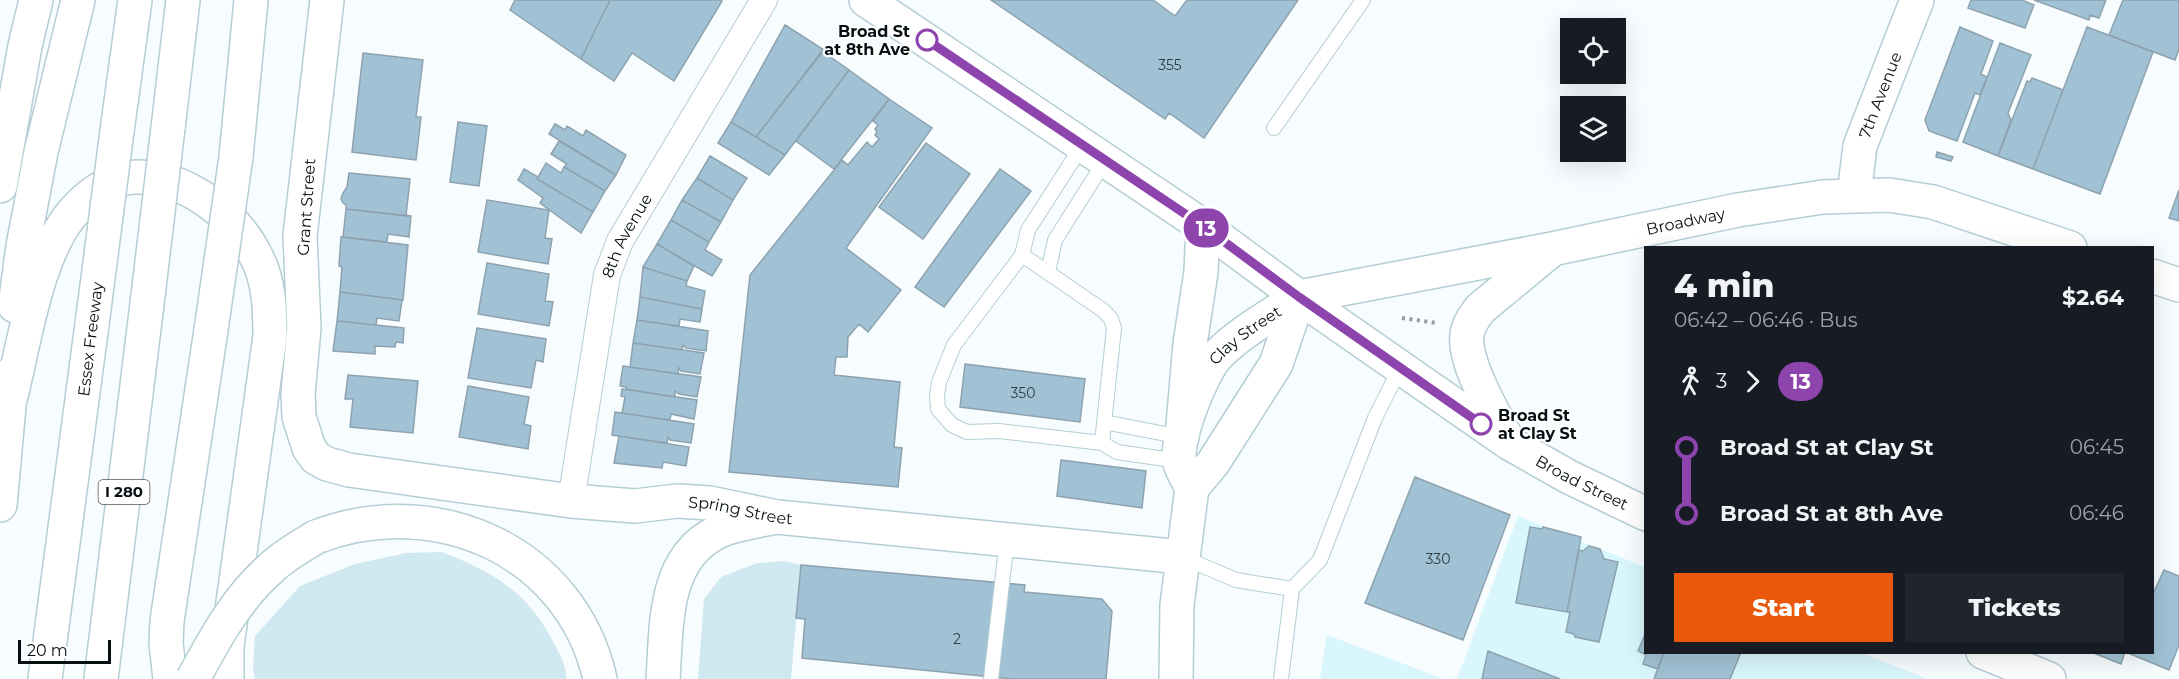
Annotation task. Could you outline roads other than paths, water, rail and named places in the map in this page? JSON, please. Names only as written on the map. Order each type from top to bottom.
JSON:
[{"type":"main road","points":[[0,186],[36,0]]},
{"type":"main road","points":[[0,505],[11,396],[16,291],[52,100],[78,0]]},
{"type":"main road","name":"I 280","points":[[101,679],[183,0]]},
{"type":"main road","points":[[171,679],[166,644],[166,621],[236,158],[252,0]]},
{"type":"main road","name":"Grant Street","points":[[309,448],[299,417],[298,394],[304,328],[300,236],[327,0]]},
{"type":"main road","name":"Broad Street","points":[[866,0],[1203,226],[1299,297],[1509,443],[1569,477],[1644,513]]},
{"type":"main road","name":"7th Avenue","points":[[1854,195],[1860,146],[1917,0]]},
{"type":"main road","name":"Essex Freeway","points":[[45,679],[133,10]]},
{"type":"main road","points":[[11,396],[45,261],[64,224],[89,196],[121,180],[135,177],[152,179],[189,191],[208,201],[243,234],[264,276],[270,317],[270,336],[227,646],[227,679]]},
{"type":"main road","name":"Broadway","points":[[1299,297],[1552,249],[1738,210],[1823,197],[1889,195],[1933,202],[2064,246]]},
{"type":"main road","points":[[1184,462],[1190,344],[1201,272],[1203,226]]},
{"type":"main road","points":[[1509,443],[1467,353],[1467,331],[1480,309],[1552,249]]},
{"type":"main road","points":[[2154,277],[2179,285]]},
{"type":"main road","name":"Clay Street","points":[[1184,462],[1213,463],[1276,364],[1299,297]]},
{"type":"main road","name":"Clay Street","points":[[1176,679],[1184,462],[1197,389],[1215,358],[1235,341],[1299,297]]},
{"type":"main road","name":"Spring Street","points":[[309,448],[316,458],[327,464],[349,470],[571,501],[635,506],[677,501],[710,503],[777,517],[1182,557]]},
{"type":"main road","points":[[663,679],[671,591],[677,573],[686,560],[699,545],[726,529],[777,517]]},
{"type":"main road","points":[[193,679],[224,625],[257,581],[283,558],[316,537],[333,531],[363,523],[414,521],[452,527],[492,543],[530,566],[568,604],[588,639],[600,679]]},
{"type":"main road","points":[[1997,655],[2049,679]]},
{"type":"street","name":"8th Avenue","points":[[571,501],[607,275],[612,258],[764,0]]},
{"type":"lane","points":[[1274,128],[1363,0]]},
{"type":"lane","points":[[1094,153],[1028,230],[1022,255],[954,345],[939,382],[938,409],[952,425],[967,432],[999,431],[1102,443],[1117,452],[1184,462]]},
{"type":"lane","points":[[1048,272],[1055,240],[1094,153]]},
{"type":"lane","points":[[1022,255],[1104,311],[1111,319],[1114,328],[1102,443]]},
{"type":"lane","points":[[1281,679],[1292,589],[1320,560],[1375,418],[1400,368]]},
{"type":"lane","points":[[1104,422],[1184,462]]},
{"type":"lane","points":[[991,679],[1007,540]]},
{"type":"lane","points":[[1182,557],[1236,580],[1292,589]]},
{"type":"place","name":"Broad St at 8th Ave","points":[[927,40]]},
{"type":"place","name":"Broad St at Clay St","points":[[1481,424]]}]
